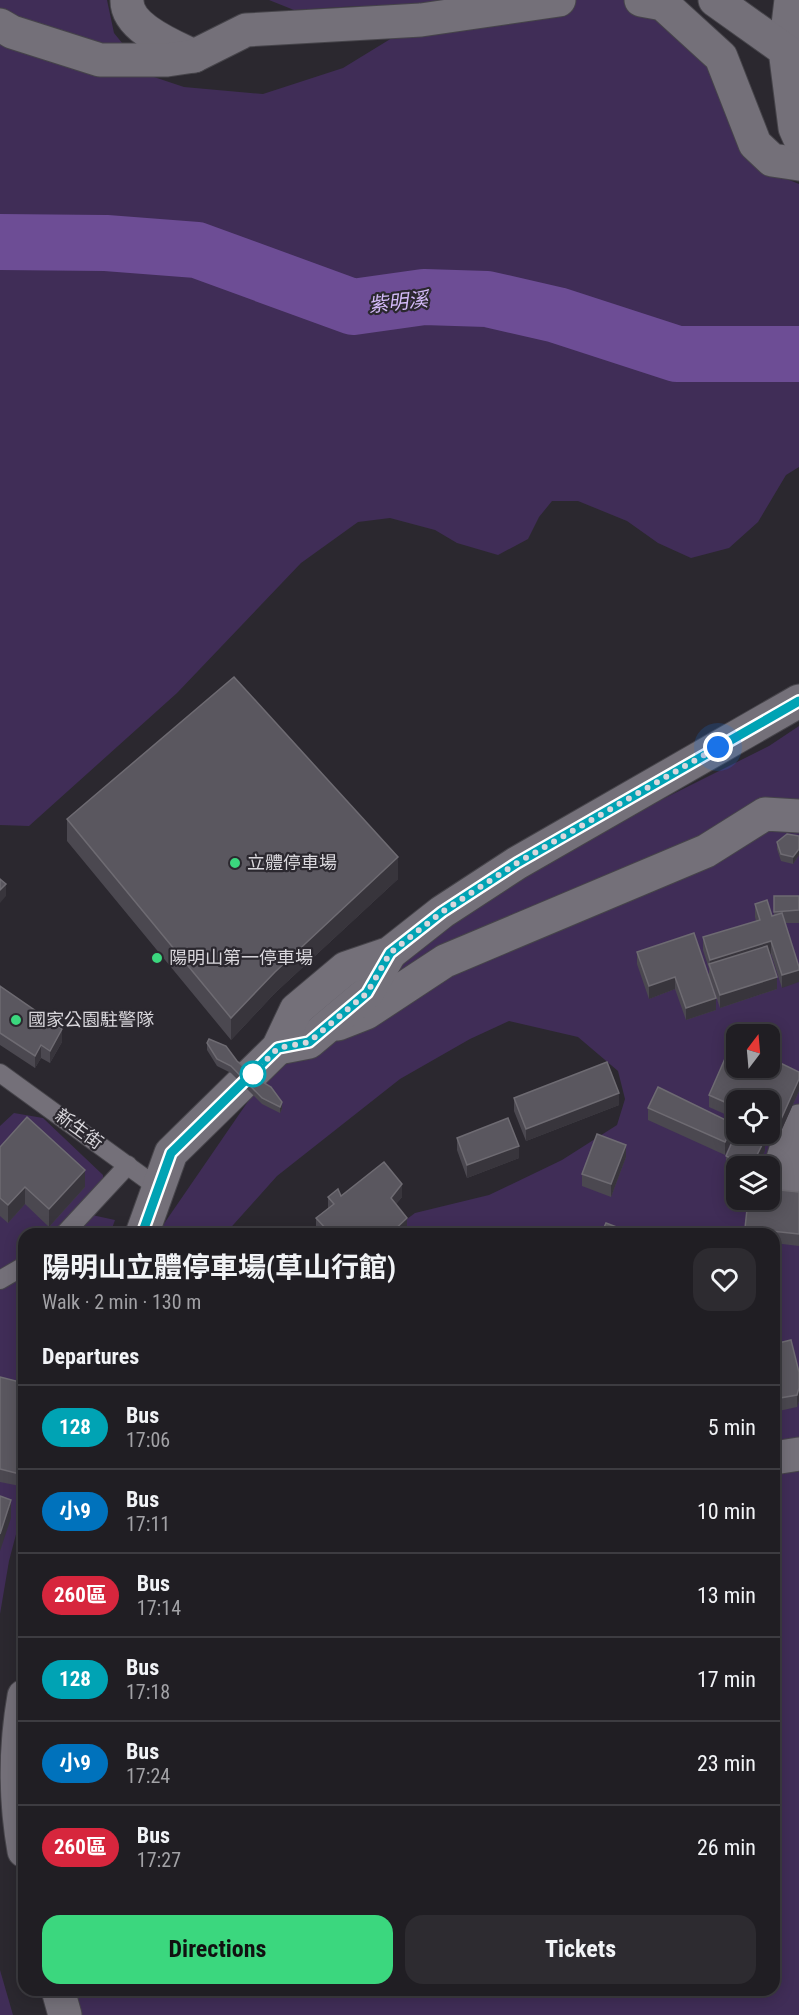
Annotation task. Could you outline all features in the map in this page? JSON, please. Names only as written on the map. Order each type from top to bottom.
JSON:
[{"type":"street","points":[[127,0],[127,4],[141,26],[152,35],[194,56]]},
{"type":"street","points":[[0,25],[12,32],[100,60],[167,60],[194,56],[246,30],[421,20],[559,0]]},
{"type":"street","points":[[641,0],[663,4],[721,57],[755,144],[772,160],[799,164]]},
{"type":"street","points":[[715,0],[785,50]]},
{"type":"street","points":[[791,0],[785,50],[795,128],[799,137]]},
{"type":"street","points":[[144,1228],[171,1153],[278,1048],[296,1010],[346,968],[390,953],[442,912],[517,863],[799,700]]},
{"type":"street","points":[[320,1032],[366,1013],[445,961],[500,940],[706,851],[765,814],[799,816]]},
{"type":"street","points":[[278,1048],[309,1042],[367,993],[390,953]]},
{"type":"street","points":[[799,1122],[787,1146],[781,1165],[799,1186]]},
{"type":"street","points":[[780,1457],[799,1454]]},
{"type":"street","points":[[18,1730],[18,1767]]},
{"type":"lane","name":"新生街","points":[[0,1073],[157,1187]]},
{"type":"lane","points":[[70,1228],[128,1165]]},
{"type":"lane","points":[[0,1280],[18,1270]]},
{"type":"shaded area","points":[[0,0],[107,0],[114,33],[148,75],[184,87],[263,94],[343,68],[392,38],[389,8],[358,6],[294,10],[269,0],[667,0],[713,63],[777,175],[799,184],[799,467],[786,475],[758,522],[729,548],[691,558],[658,543],[627,521],[578,501],[552,501],[539,517],[528,539],[498,555],[457,543],[435,530],[390,518],[358,522],[301,563],[177,693],[29,826],[0,825]]},
{"type":"shaded area","points":[[799,726],[799,2015],[78,2015],[73,1996],[780,1996],[780,1228],[395,1228],[415,1213],[489,1195],[562,1160],[617,1125],[625,1099],[618,1071],[578,1037],[509,1021],[470,1039],[400,1079],[277,1176],[230,1228],[161,1228],[297,1030],[561,850],[769,746]]},
{"type":"shaded area","points":[[14,1113],[43,1118],[103,1175],[103,1186],[62,1228],[18,1228],[18,1263],[0,1274],[0,1126]]},
{"type":"shaded area","points":[[92,1215],[115,1220],[112,1228],[79,1228]]},
{"type":"shaded area","points":[[18,1277],[18,1527],[9,1561],[0,1614],[0,1287]]},
{"type":"shaded area","points":[[0,1970],[13,2015],[0,2015]]},
{"type":"building","name":"立體停車場","points":[[234,677],[398,857],[275,972],[231,1018],[67,819]]},
{"type":"building","points":[[787,834],[799,836],[799,849],[793,857],[781,854],[777,842]]},
{"type":"building","points":[[0,879],[6,884],[0,890]]},
{"type":"building","points":[[774,896],[799,896],[799,910],[774,912]]},
{"type":"building","points":[[767,900],[772,916],[782,913],[799,970],[782,975],[771,941],[710,960],[703,937],[760,920],[755,904]]},
{"type":"building","points":[[694,933],[716,998],[686,1008],[675,977],[649,986],[637,952]]},
{"type":"building","points":[[767,946],[777,977],[720,995],[709,964]]},
{"type":"building","name":"國家公園駐警隊","points":[[0,986],[62,1029],[50,1051],[41,1045],[35,1056],[0,1033]]},
{"type":"building","points":[[209,1039],[226,1046],[237,1061],[256,1078],[271,1087],[282,1102],[280,1107],[262,1098],[231,1066],[217,1059],[207,1043]]},
{"type":"building","points":[[726,1056],[726,1078],[780,1078],[780,1063],[799,1072],[799,1079],[780,1122],[780,1090],[726,1090],[726,1103],[709,1095]]},
{"type":"building","points":[[607,1062],[619,1093],[526,1129],[514,1098]]},
{"type":"building","points":[[658,1087],[726,1120],[726,1140],[725,1142],[648,1108]]},
{"type":"building","points":[[27,1117],[85,1170],[49,1209],[25,1187],[8,1205],[0,1198],[0,1147]]},
{"type":"building","points":[[508,1118],[519,1146],[467,1165],[457,1138]]},
{"type":"building","points":[[597,1134],[626,1145],[611,1184],[582,1174]]},
{"type":"building","points":[[731,1144],[762,1144],[756,1156],[726,1156]]},
{"type":"building","points":[[384,1162],[402,1184],[391,1198],[407,1218],[396,1228],[325,1228],[316,1218],[334,1204],[328,1197],[338,1189],[341,1196]]},
{"type":"building","points":[[780,1190],[799,1192],[799,1234],[780,1232],[780,1228],[745,1228],[747,1210],[780,1210]]},
{"type":"building","points":[[606,1223],[619,1228],[604,1228]]},
{"type":"building","points":[[791,1340],[799,1372],[799,1388],[797,1395],[780,1398],[780,1343]]},
{"type":"building","points":[[0,1377],[18,1382],[18,1474],[0,1469]]},
{"type":"building","points":[[0,1496],[11,1500],[0,1534]]},
{"type":"waterway","name":"紫明溪","points":[[0,242],[106,243],[197,250],[353,307],[424,297],[487,299],[557,315],[677,354],[799,354]]},
{"type":"bus line","name":"128","points":[[144,1228],[171,1153],[278,1048],[309,1042],[367,993],[390,953],[442,912],[517,863],[799,701]]},
{"type":"place","name":"立體停車場","points":[[235,863]]},
{"type":"place","name":"陽明山第一停車場","points":[[157,958]]},
{"type":"place","name":"國家公園駐警隊","points":[[16,1020]]},
{"type":"route","points":[[253,1074],[249,1078],[278,1048],[309,1042],[367,993],[390,953],[442,912],[517,863],[718,747]]}]
